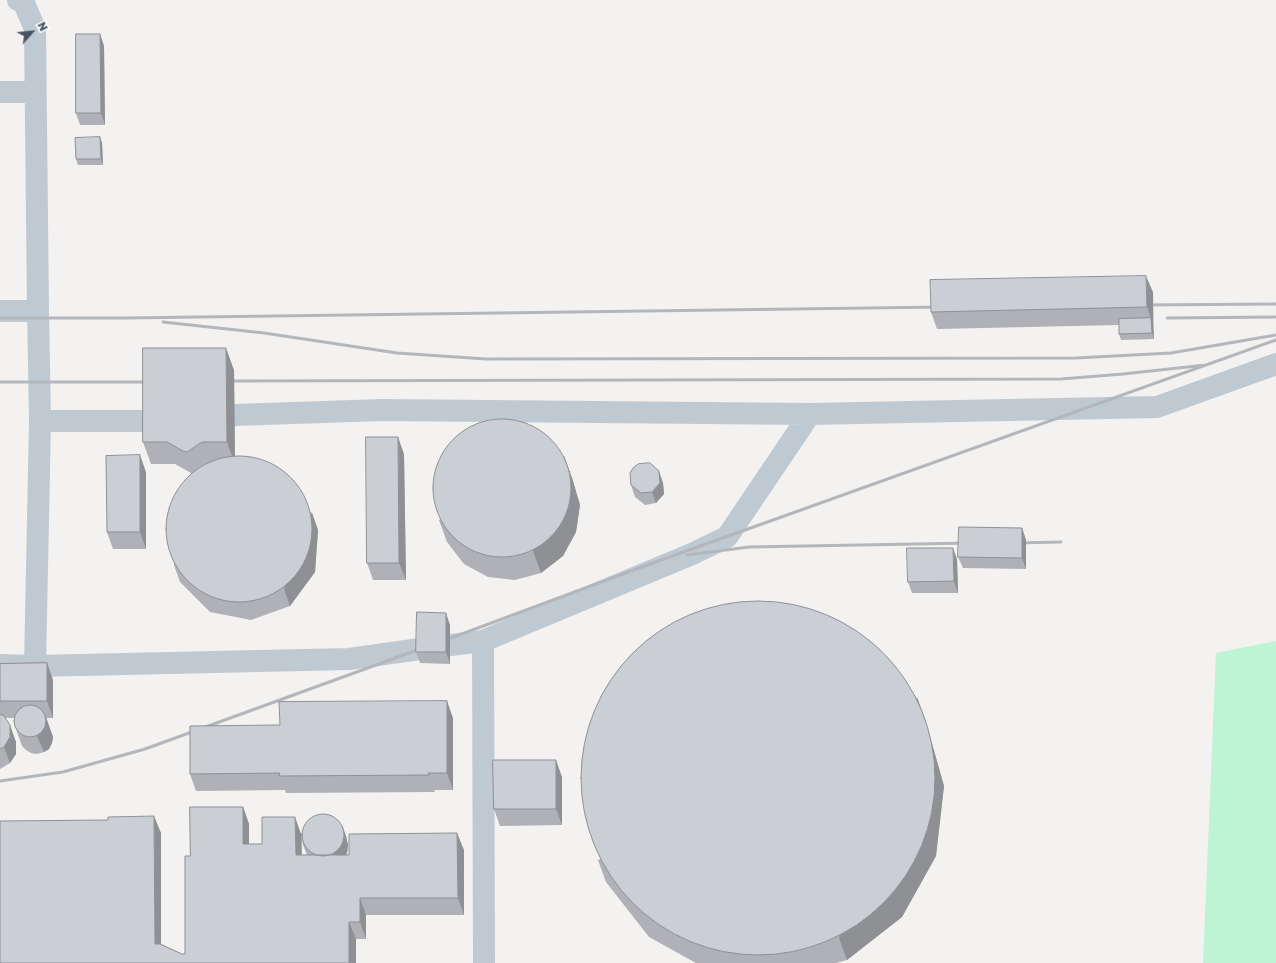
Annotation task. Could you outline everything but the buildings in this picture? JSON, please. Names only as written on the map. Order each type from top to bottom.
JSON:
[{"type":"lane","points":[[18,0],[24,3],[35,29],[40,421],[35,666]]},
{"type":"lane","points":[[0,92],[35,92]]},
{"type":"lane","points":[[0,311],[38,311]]},
{"type":"lane","points":[[234,415],[382,410],[810,414],[1157,407],[1276,364]]},
{"type":"lane","points":[[451,645],[483,641],[692,554],[727,537],[810,414]]},
{"type":"lane","points":[[40,421],[151,421]]},
{"type":"lane","points":[[483,641],[484,963]]},
{"type":"lane","points":[[0,665],[35,666],[349,659],[420,649]]},
{"type":"green space","points":[[1276,641],[1276,963],[1203,963],[1216,653]]},
{"type":"railway","points":[[1142,305],[1276,304]]},
{"type":"railway","points":[[0,318],[125,318],[942,307]]},
{"type":"railway","points":[[1167,318],[1276,317]]},
{"type":"railway","points":[[163,322],[264,333],[397,353],[486,359],[1076,358],[1171,353],[1276,335]]},
{"type":"railway","points":[[451,638],[639,568],[1276,340]]},
{"type":"railway","points":[[234,381],[1061,379],[1206,365]]},
{"type":"railway","points":[[1,382],[150,382]]},
{"type":"railway","points":[[1015,543],[1061,542]]},
{"type":"railway","points":[[687,555],[749,547],[971,543]]},
{"type":"railway","points":[[0,781],[63,772],[145,749],[420,649]]}]
